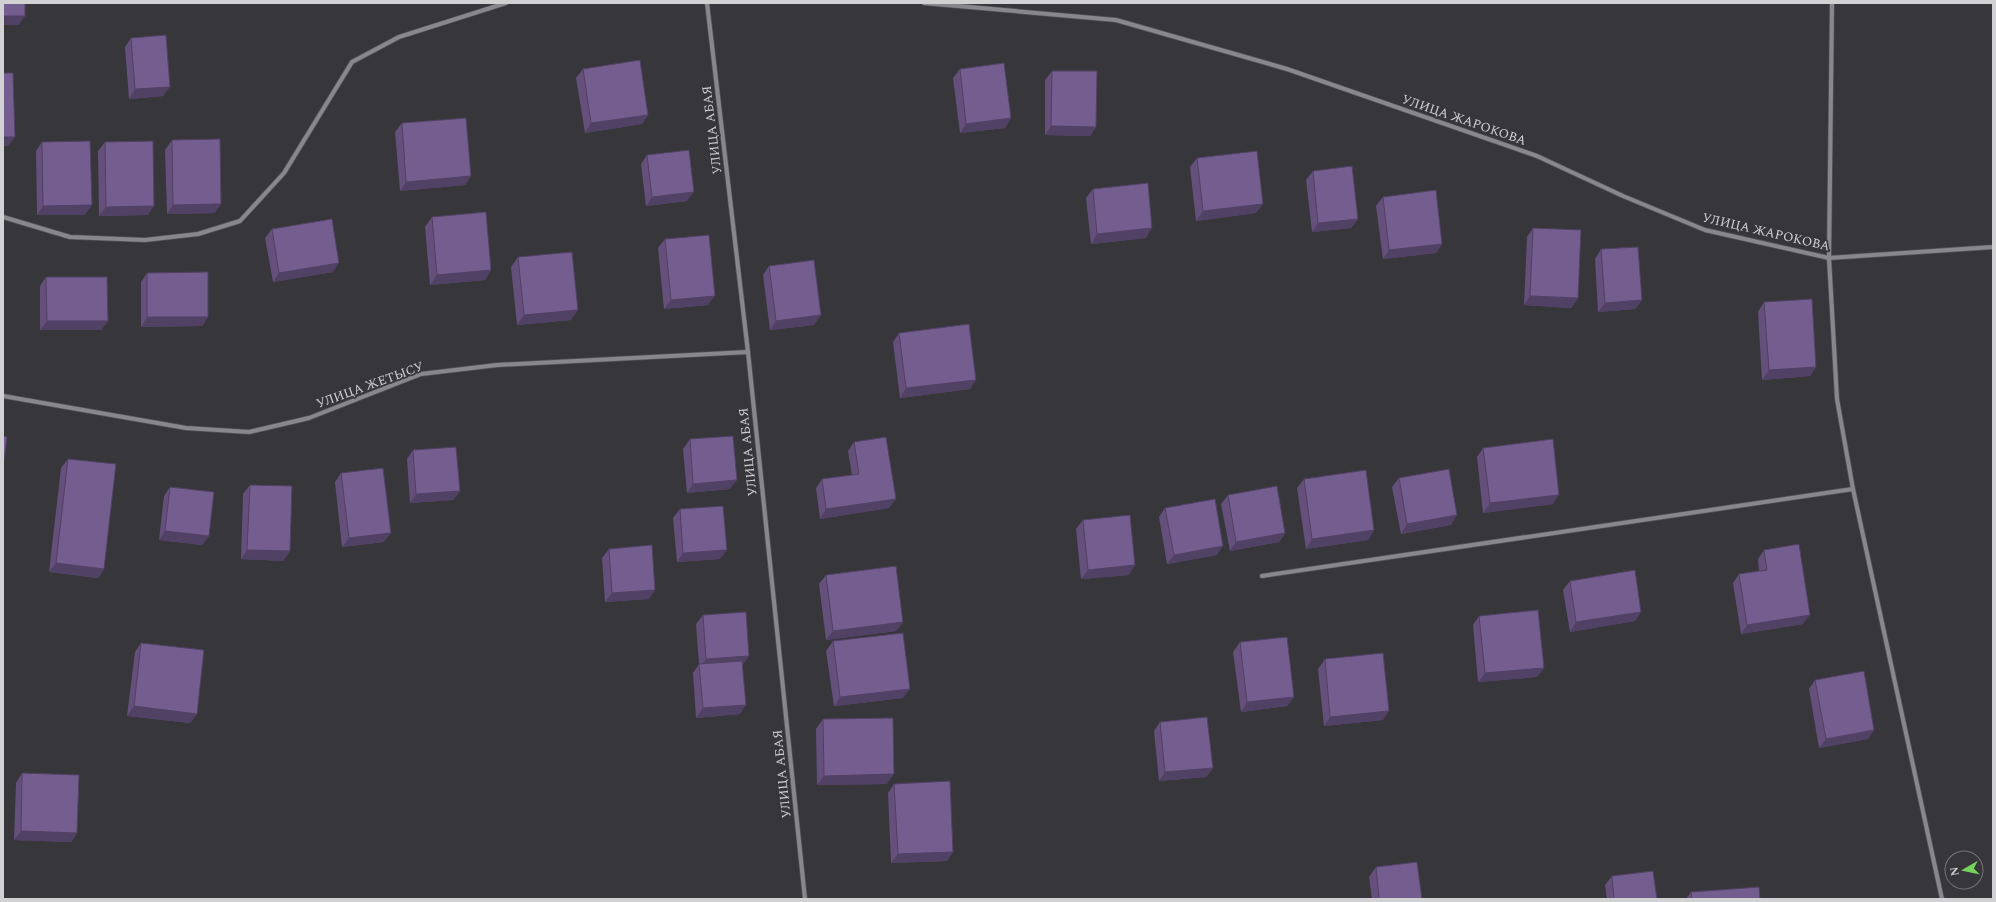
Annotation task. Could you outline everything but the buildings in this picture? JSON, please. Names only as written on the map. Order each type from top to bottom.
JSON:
[{"type":"street","points":[[3,217],[70,237],[145,240],[198,234],[240,221],[284,173],[352,62],[400,37],[506,3]]},
{"type":"street","name":"УЛИЦА АБАЯ","points":[[707,3],[748,352],[805,899]]},
{"type":"street","name":"УЛИЦА ЖАРОКОВА","points":[[924,3],[1116,20],[1287,70],[1537,156],[1623,196],[1705,230],[1828,258],[1993,247]]},
{"type":"street","points":[[1832,3],[1828,258],[1837,399],[1853,489],[1942,899]]},
{"type":"street","name":"УЛИЦА ЖЕТЫСУ","points":[[3,396],[186,428],[249,432],[309,418],[421,374],[497,364],[748,352]]},
{"type":"street","points":[[1262,576],[1853,489]]}]
